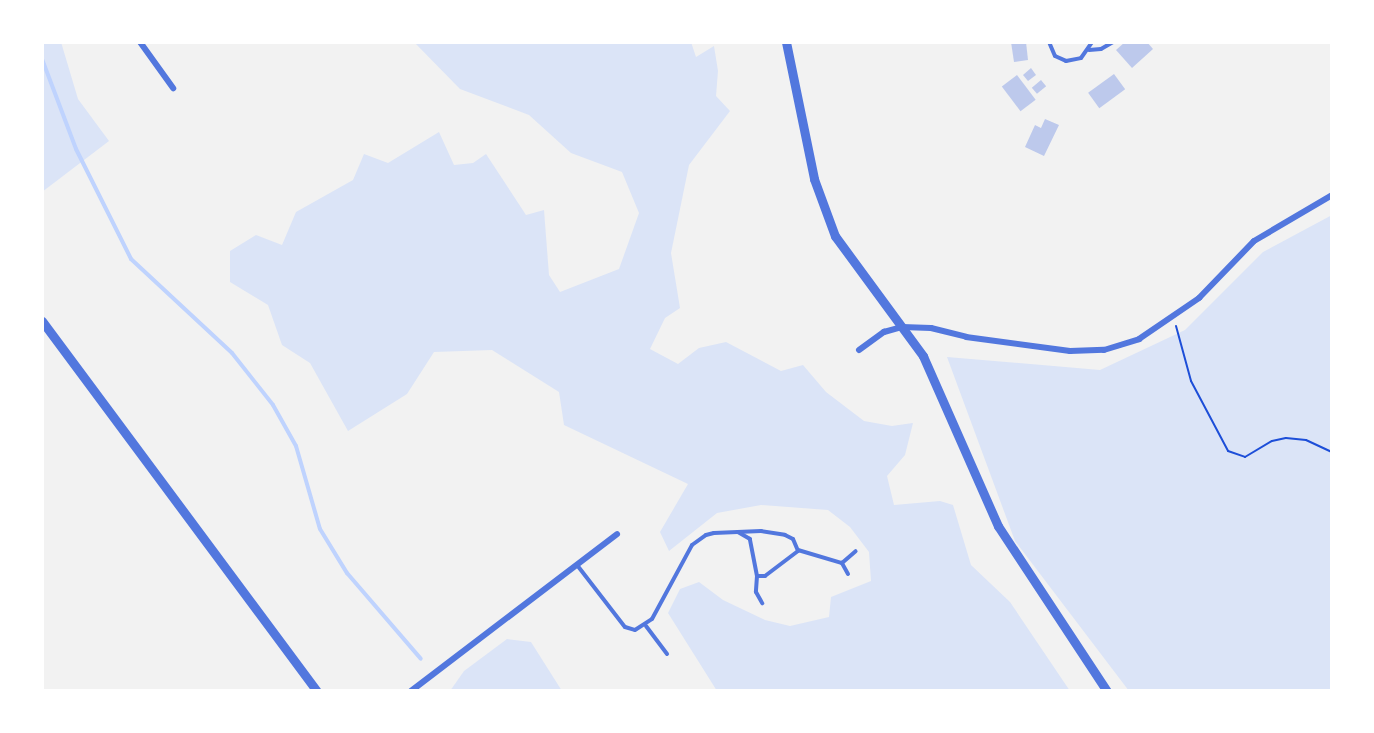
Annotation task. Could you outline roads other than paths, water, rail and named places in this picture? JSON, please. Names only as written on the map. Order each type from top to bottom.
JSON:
[{"type":"street","points":[[141,42],[173,88]]},
{"type":"street","points":[[786,42],[824,213],[849,257],[902,327],[937,383],[998,526],[1107,691]]},
{"type":"street","points":[[859,350],[884,332],[902,327],[931,328],[966,337],[1070,351],[1104,350],[1139,339],[1173,319],[1254,241],[1332,195]]},
{"type":"street","points":[[42,321],[317,691]]},
{"type":"street","points":[[411,691],[617,534]]},
{"type":"lane","points":[[1049,42],[1052,52],[1061,60],[1074,60],[1089,50],[1101,49],[1113,42]]},
{"type":"lane","points":[[1089,50],[1092,42]]},
{"type":"lane","points":[[738,532],[752,542],[757,576],[756,592],[762,603]]},
{"type":"lane","points":[[577,565],[625,627],[635,630],[646,626],[692,545],[714,533],[785,535],[793,540],[798,550],[842,563],[848,574]]},
{"type":"lane","points":[[757,576],[765,576],[798,550]]},
{"type":"lane","points":[[842,563],[856,551]]},
{"type":"lane","points":[[646,626],[667,654]]},
{"type":"waterway","points":[[42,59],[76,149],[131,259],[232,353],[273,405],[296,446],[320,529],[347,573],[421,659]]}]
